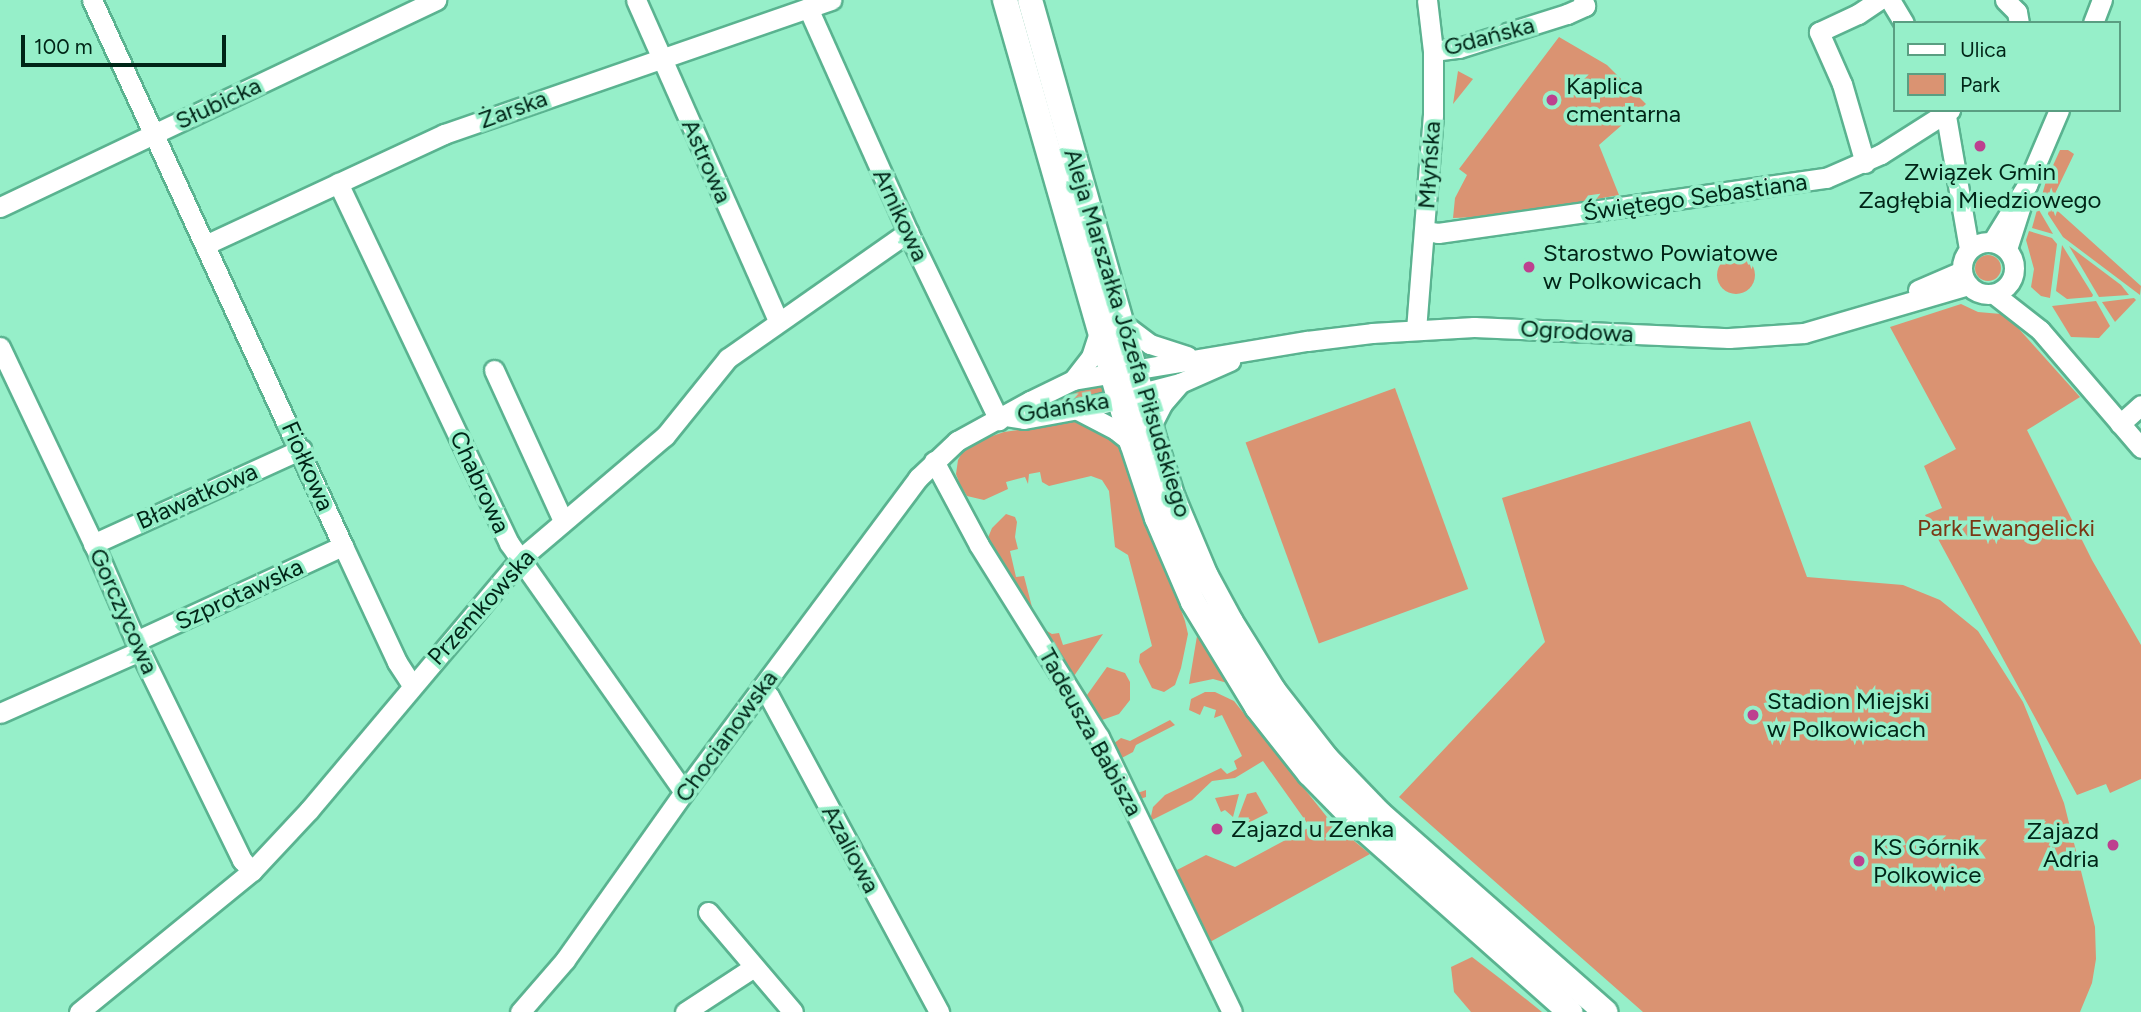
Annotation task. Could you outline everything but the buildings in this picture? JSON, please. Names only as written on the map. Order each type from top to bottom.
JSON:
[{"type":"main road","name":"Aleja Marszałka Józefa Piłsudskiego","points":[[1005,0],[1111,326]]},
{"type":"main road","name":"Aleja Marszałka Józefa Piłsudskiego","points":[[1030,0],[1123,371],[1131,395],[1151,426],[1174,498],[1206,576],[1260,668],[1302,728],[1380,814],[1605,1012]]},
{"type":"main road","name":"Aleja Marszałka Józefa Piłsudskiego","points":[[1131,395],[1132,443],[1157,518],[1193,602],[1233,670],[1285,745],[1364,829],[1570,1012]]},
{"type":"street","name":"Fiołkowa","points":[[92,0],[397,662],[412,685]]},
{"type":"street","name":"Słubicka","points":[[0,207],[436,0]]},
{"type":"street","name":"Astrowa","points":[[636,0],[778,321]]},
{"type":"street","name":"Żarska","points":[[205,245],[444,134],[832,0]]},
{"type":"street","name":"Młyńska","points":[[1416,330],[1433,116],[1433,51],[1427,0]]},
{"type":"street","points":[[1865,163],[1842,84],[1819,32],[1858,14],[1879,0]]},
{"type":"street","points":[[1890,0],[1903,21]]},
{"type":"street","points":[[2005,0],[2017,12],[2019,21]]},
{"type":"street","points":[[2094,21],[2102,0]]},
{"type":"street","name":"Gdańska","points":[[1433,51],[1459,48],[1584,3]]},
{"type":"street","name":"Arnikowa","points":[[808,9],[908,232],[1002,418]]},
{"type":"street","name":"Świętego Sebastiana","points":[[1424,231],[1438,233],[1826,178],[1865,163],[1945,112]]},
{"type":"street","points":[[1947,112],[1959,197],[1988,245],[2014,264],[2011,281],[2040,330],[2141,448]]},
{"type":"street","points":[[2040,330],[1994,294],[1980,293],[1965,278],[2027,185],[2058,112]]},
{"type":"street","name":"Chabrowa","points":[[338,183],[509,543],[684,792]]},
{"type":"street","name":"Przemkowska","points":[[79,1012],[252,872],[309,810],[521,558],[666,436],[728,358],[908,232]]},
{"type":"street","name":"Ogrodowa","points":[[1123,371],[1316,339],[1416,330],[1520,327],[1729,338],[1767,337],[1816,330],[1965,278]]},
{"type":"street","points":[[1994,294],[2011,281]]},
{"type":"street","points":[[1073,380],[1111,326],[1161,350],[1195,358]]},
{"type":"street","name":"Gorczycowa","points":[[0,347],[138,646],[242,860],[252,872]]},
{"type":"street","name":"Ogrodowa","points":[[1131,395],[1180,383],[1260,349]]},
{"type":"street","points":[[494,370],[562,521]]},
{"type":"street","name":"Gdańska","points":[[934,461],[967,435],[1073,380],[1123,371]]},
{"type":"street","points":[[1151,426],[1162,404],[1180,383]]},
{"type":"street","name":"Gdańska","points":[[1002,418],[1024,419],[1131,395]]},
{"type":"street","points":[[2120,424],[2141,405]]},
{"type":"street","points":[[1076,409],[1116,430],[1132,443]]},
{"type":"street","name":"Bławatkowa","points":[[93,544],[301,449]]},
{"type":"street","name":"Chocianowska","points":[[527,1009],[684,792],[934,461]]},
{"type":"street","name":"Tadeusza Babisza","points":[[934,461],[979,544],[1099,737],[1232,1012]]},
{"type":"street","name":"Szprotawska","points":[[0,713],[343,546]]},
{"type":"street","name":"Azaliowa","points":[[760,690],[769,696],[939,1012]]},
{"type":"street","points":[[708,912],[793,1012]]},
{"type":"street","points":[[685,1012],[754,967]]},
{"type":"green space","points":[[1559,37],[1607,65],[1646,104],[1599,145],[1619,195],[1503,216],[1453,218],[1455,198],[1467,175],[1459,169]]},
{"type":"green space","points":[[1458,71],[1473,79],[1453,104]]},
{"type":"green space","points":[[2060,150],[2068,150],[2074,154],[2050,204],[2141,286],[2140,295],[2063,237],[2040,202]]},
{"type":"green space","points":[[2039,210],[2053,234],[2032,228]]},
{"type":"green space","points":[[2029,231],[2052,238],[2057,244],[2050,298],[2041,296],[2031,287],[2034,269],[2026,240]]},
{"type":"green space","points":[[2062,245],[2092,297],[2067,299],[2056,291]]},
{"type":"green space","points":[[2069,246],[2121,285],[2129,295],[2099,297]]},
{"type":"green space","points":[[1988,255],[1997,259],[2001,268],[1997,277],[1988,281],[1979,277],[1975,268],[1979,259]]},
{"type":"green space","points":[[1736,256],[1749,262],[1755,275],[1749,288],[1736,294],[1723,288],[1717,275],[1723,262]]},
{"type":"green space","points":[[2134,298],[2136,300],[2115,322],[2102,302]]},
{"type":"green space","points":[[2096,301],[2110,326],[2099,338],[2071,337],[2052,306]]},
{"type":"green space","name":"Park Ewangelicki","points":[[1961,304],[1978,312],[2001,314],[2010,319],[2080,397],[2027,430],[2092,560],[2141,645],[2141,779],[2110,793],[2106,784],[2077,795],[1925,515],[1942,508],[1924,466],[1956,449],[1890,327]]},
{"type":"green space","points":[[1101,384],[1103,392],[1098,395],[1045,405],[1044,402],[1077,387]]},
{"type":"green space","points":[[1395,388],[1468,589],[1319,643],[1246,442]]},
{"type":"green space","points":[[1079,421],[1101,428],[1121,446],[1185,621],[1188,634],[1181,668],[1175,685],[1164,692],[1152,688],[1139,662],[1140,654],[1152,646],[1128,555],[1115,547],[1109,491],[1102,480],[1091,476],[1049,486],[1042,482],[1040,472],[1029,474],[1028,484],[1025,477],[1006,482],[1008,489],[984,500],[967,496],[956,474],[958,460],[964,449],[975,442],[1004,432]]},
{"type":"green space","name":"Stadion Miejski w Polkowicach","points":[[1750,421],[1807,577],[1903,585],[1940,600],[1978,631],[2023,702],[2064,803],[2095,927],[2096,959],[2092,983],[2080,1012],[1643,1012],[1399,797],[1545,642],[1502,498]]},
{"type":"green space","points":[[1006,514],[1015,517],[1017,522],[1015,537],[1018,549],[1010,551],[1016,577],[1024,576],[1032,607],[1042,628],[1052,634],[1059,633],[1063,645],[1103,634],[1074,676],[1087,695],[1107,667],[1125,673],[1130,682],[1130,700],[1119,714],[1102,720],[1096,715],[987,540],[992,528]]},
{"type":"green space","points":[[1198,630],[1231,684],[1213,679],[1189,684]]},
{"type":"green space","points":[[1205,692],[1215,692],[1234,701],[1331,822],[1370,854],[1210,942],[1175,871],[1206,855],[1235,867],[1310,827],[1263,761],[1235,778],[1212,781],[1192,800],[1150,821],[1153,807],[1165,795],[1221,768],[1227,774],[1237,769],[1234,761],[1242,756],[1222,715],[1214,718],[1216,710],[1204,706],[1200,715],[1189,710],[1191,699]]},
{"type":"green space","points":[[1170,720],[1175,725],[1136,745],[1133,752],[1118,760],[1135,794],[1146,790],[1146,797],[1137,800],[1112,753],[1113,744],[1121,738],[1130,741]]},
{"type":"green space","points":[[1256,792],[1268,813],[1246,824],[1238,818],[1247,794]]},
{"type":"green space","points":[[1239,794],[1233,817],[1225,810],[1221,812],[1215,798]]},
{"type":"green space","points":[[1472,957],[1542,1012],[1471,1012],[1454,992],[1451,967]]},
{"type":"place","name":"Kaplica cmentarna","points":[[1552,100]]},
{"type":"place","name":"Związek Gmin Zagłębia Miedziowego","points":[[1980,146]]},
{"type":"place","name":"Starostwo Powiatowe w Polkowicach","points":[[1529,267]]},
{"type":"place","name":"Stadion Miejski w Polkowicach","points":[[1753,715]]},
{"type":"place","name":"Zajazd u Zenka","points":[[1217,829]]},
{"type":"place","name":"Zajazd Adria","points":[[2113,845]]},
{"type":"place","name":"KS Górnik Polkowice","points":[[1859,861]]}]
